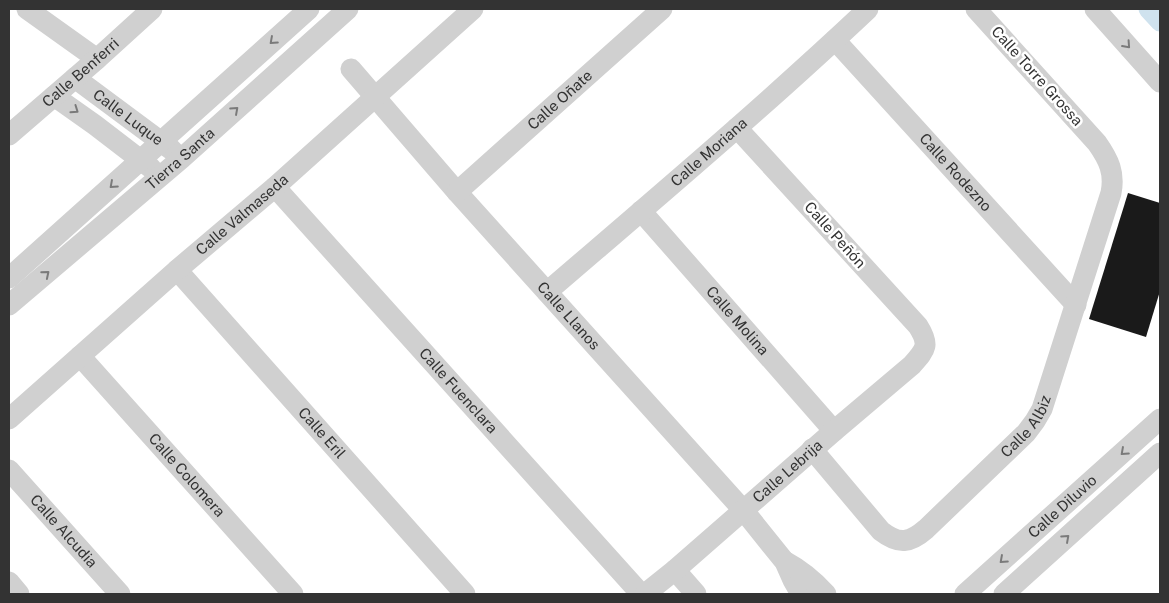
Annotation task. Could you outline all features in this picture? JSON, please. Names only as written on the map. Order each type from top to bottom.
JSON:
[{"type":"street","points":[[27,9],[97,59]]},
{"type":"street","name":"Calle Benferri","points":[[9,135],[152,9]]},
{"type":"street","name":"Tierra Santa","points":[[9,278],[309,9]]},
{"type":"street","name":"Tierra Santa","points":[[9,305],[182,158],[348,9]]},
{"type":"street","name":"Calle Valmaseda","points":[[9,419],[177,270],[275,187],[473,9]]},
{"type":"street","name":"Calle Oñate","points":[[457,192],[662,9]]},
{"type":"street","name":"Calle Moriana","points":[[547,292],[736,128],[868,9]]},
{"type":"street","name":"Calle Torre Grossa","points":[[976,9],[1098,143]]},
{"type":"street","points":[[1095,9],[1160,82]]},
{"type":"street","name":"Calle Rodezno","points":[[835,40],[1076,304]]},
{"type":"street","name":"Calle Llanos","points":[[351,69],[457,192],[744,511],[785,562]]},
{"type":"street","name":"Calle Luque","points":[[75,78],[182,158]]},
{"type":"street","name":"Calle Luque","points":[[54,96],[160,176]]},
{"type":"street","name":"Calle Peñón","points":[[736,128],[918,326],[924,336],[926,346]]},
{"type":"street","name":"Calle Albiz","points":[[812,449],[881,531],[891,538],[900,541],[911,540],[918,536],[1026,433],[1042,409],[1105,215],[1113,182],[1111,167],[1098,143]]},
{"type":"street","name":"Calle Fuenclara","points":[[275,187],[641,594]]},
{"type":"street","name":"Calle Molina","points":[[641,211],[834,431]]},
{"type":"street","name":"Calle Eril","points":[[177,270],[465,594]]},
{"type":"street","name":"Calle Lebrija","points":[[645,594],[912,365],[926,346]]},
{"type":"street","name":"Calle Colomera","points":[[80,356],[293,594]]},
{"type":"street","name":"Calle Diluvio","points":[[965,594],[1160,419]]},
{"type":"street","points":[[1004,594],[1160,453]]},
{"type":"street","name":"Calle Alcudia","points":[[9,470],[120,594]]},
{"type":"street","points":[[785,562],[801,594]]},
{"type":"street","points":[[785,562],[802,572],[826,594]]},
{"type":"street","points":[[675,570],[696,594]]},
{"type":"street","points":[[9,582],[19,594]]},
{"type":"building","points":[[1128,193],[1160,203],[1160,291],[1146,337],[1089,319]]},
{"type":"waterway","points":[[1148,9],[1160,22]]}]
